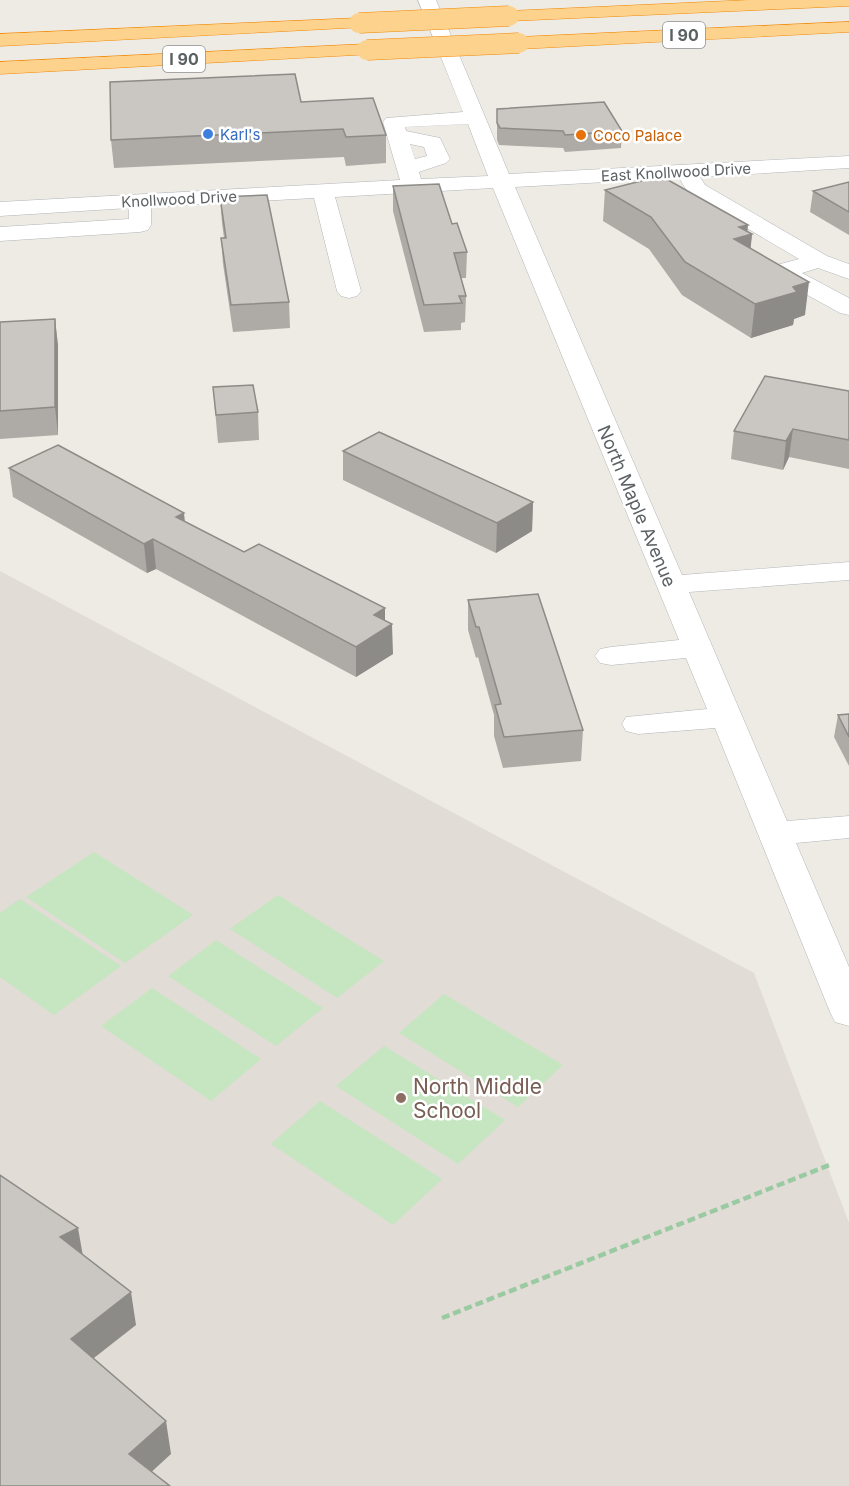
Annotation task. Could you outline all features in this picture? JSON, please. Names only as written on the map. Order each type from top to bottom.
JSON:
[{"type":"highway","name":"I 90","points":[[0,40],[849,1]]},
{"type":"highway","name":"I 90","points":[[0,68],[849,27]]},
{"type":"street","name":"North Maple Avenue","points":[[427,0],[849,1012]]},
{"type":"street","points":[[397,135],[433,142],[439,159],[411,177],[397,135],[393,122],[476,117]]},
{"type":"street","name":"East Knollwood Drive","points":[[502,182],[849,162]]},
{"type":"street","points":[[686,171],[697,189],[819,261],[849,272]]},
{"type":"street","name":"Knollwood Drive","points":[[0,209],[323,192],[411,177],[502,182]]},
{"type":"street","points":[[323,192],[349,291]]},
{"type":"street","points":[[0,234],[140,225],[140,202]]},
{"type":"street","points":[[819,261],[781,271],[849,308]]},
{"type":"street","points":[[671,585],[849,571]]},
{"type":"street","points":[[611,656],[698,648]]},
{"type":"street","points":[[638,724],[727,717]]},
{"type":"street","points":[[776,833],[849,827]]},
{"type":"path","points":[[442,1318],[832,1164]]},
{"type":"shaded area","name":"North Middle School","points":[[0,571],[754,973],[849,1223],[849,1486],[0,1486]]},
{"type":"green space","points":[[94,852],[193,915],[125,963],[26,897]]},
{"type":"green space","points":[[278,895],[384,961],[337,998],[230,929]]},
{"type":"green space","points":[[20,899],[121,966],[54,1015],[0,977],[0,913]]},
{"type":"green space","points":[[216,940],[323,1008],[276,1046],[168,976]]},
{"type":"green space","points":[[152,988],[261,1059],[211,1101],[101,1026]]},
{"type":"green space","points":[[444,994],[563,1065],[518,1107],[399,1033]]},
{"type":"green space","points":[[384,1046],[505,1120],[458,1164],[336,1086]]},
{"type":"green space","points":[[320,1101],[442,1179],[393,1225],[271,1144]]},
{"type":"building","points":[[295,74],[301,102],[373,98],[386,135],[346,137],[343,129],[111,140],[110,82]]},
{"type":"building","points":[[604,102],[622,131],[565,135],[563,131],[500,128],[497,123],[497,109]]},
{"type":"building","points":[[661,176],[748,225],[739,227],[752,234],[734,239],[809,282],[793,287],[797,292],[755,304],[685,262],[651,217],[605,190]]},
{"type":"building","points":[[849,182],[849,212],[813,191]]},
{"type":"building","points":[[439,184],[452,224],[457,223],[467,252],[454,253],[466,296],[459,296],[462,303],[424,305],[393,186]]},
{"type":"building","points":[[267,195],[289,302],[231,305],[221,238],[226,238],[220,197]]},
{"type":"building","points":[[55,319],[55,407],[0,411],[0,322]]},
{"type":"building","points":[[765,376],[849,391],[849,440],[793,429],[786,441],[734,431]]},
{"type":"building","points":[[253,385],[258,412],[216,415],[213,387]]},
{"type":"building","points":[[379,432],[533,502],[497,523],[343,451]]},
{"type":"building","points":[[58,445],[184,513],[176,517],[244,552],[259,544],[385,608],[374,615],[392,624],[356,647],[153,539],[144,544],[9,468]]},
{"type":"building","points":[[538,594],[583,730],[504,737],[495,705],[501,704],[479,627],[476,627],[468,600]]},
{"type":"building","points":[[849,714],[849,737],[838,715]]},
{"type":"building","points":[[0,1175],[78,1228],[60,1237],[131,1292],[71,1339],[166,1421],[129,1454],[170,1486],[0,1486]]},
{"type":"place","name":"Karl's","points":[[208,134]]},
{"type":"place","name":"Coco Palace","points":[[581,135]]},
{"type":"place","name":"North Middle School","points":[[401,1098]]}]
